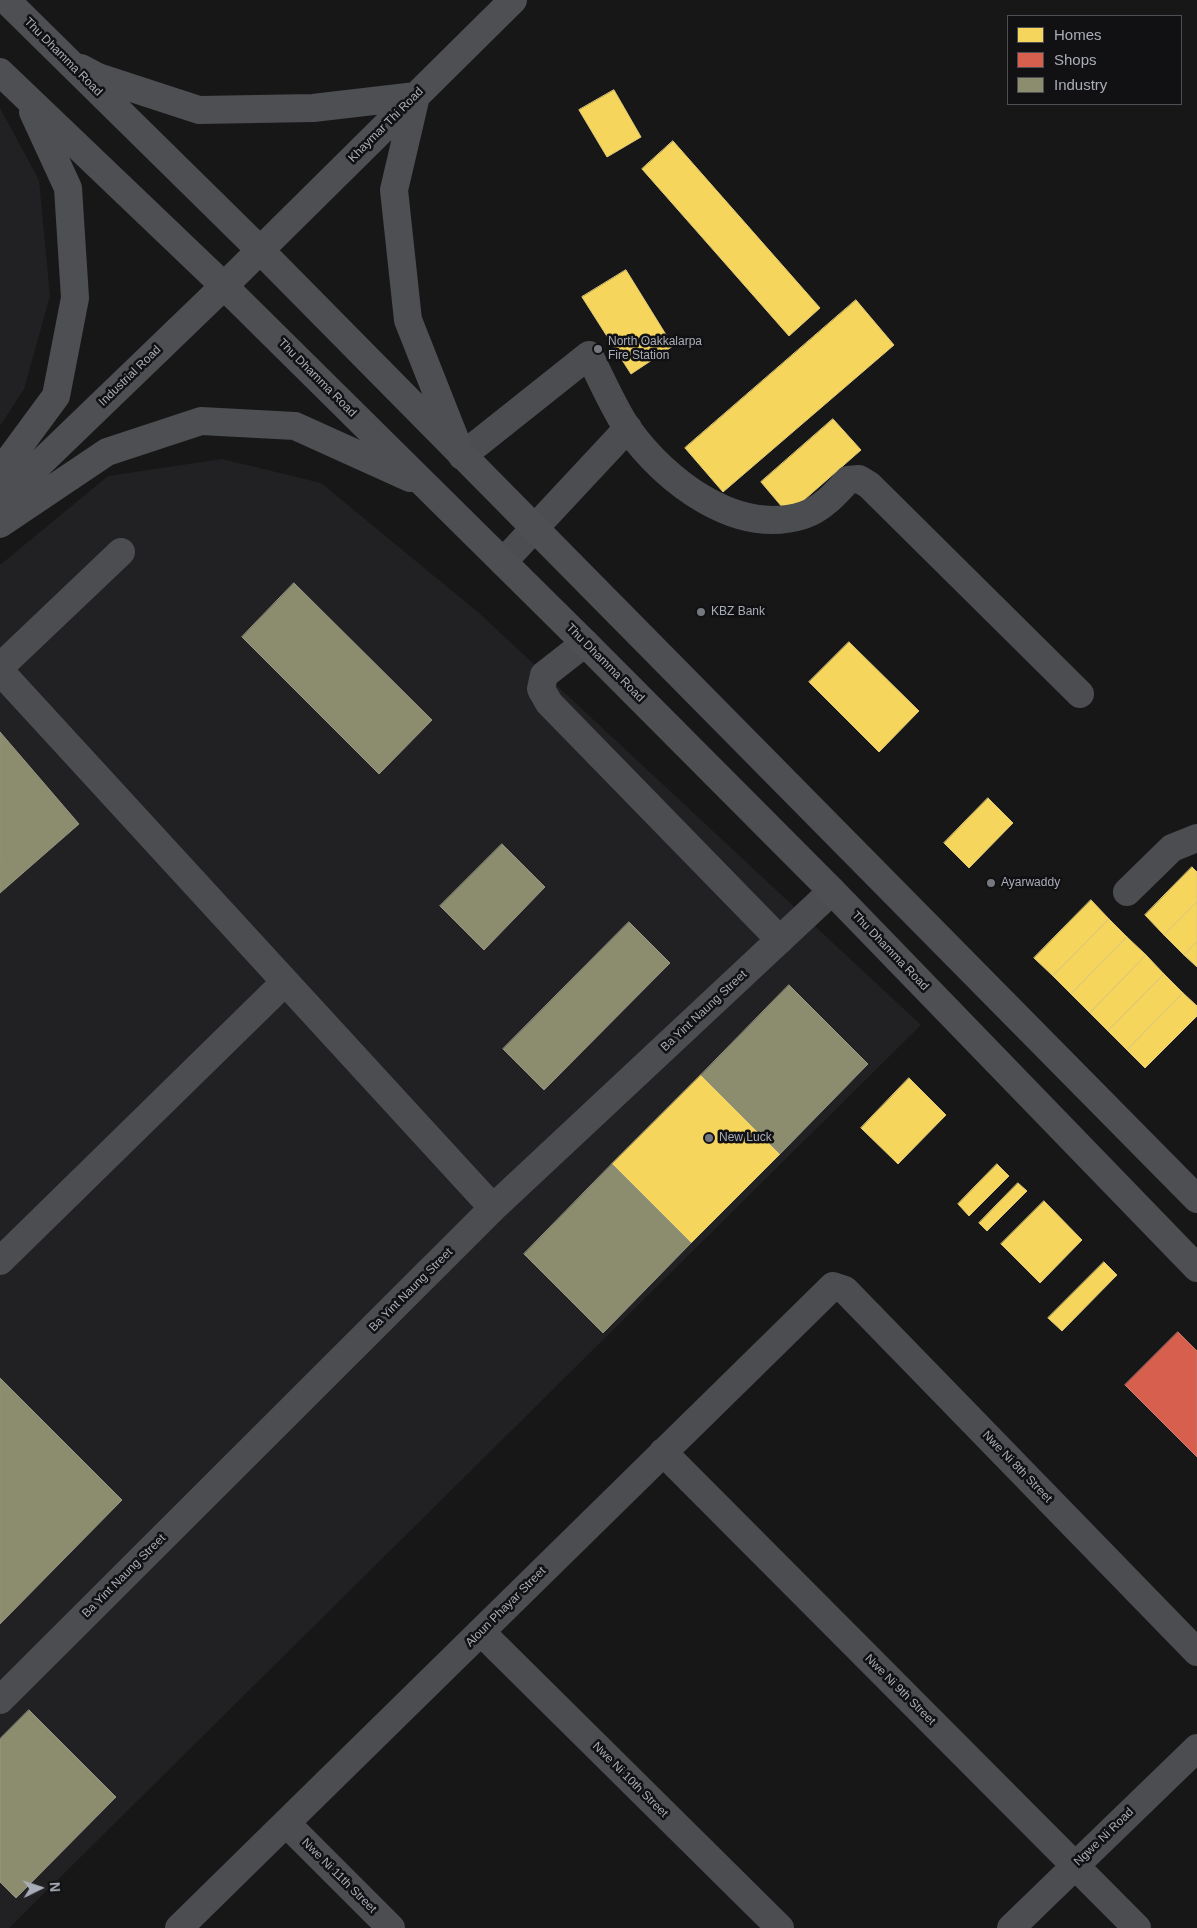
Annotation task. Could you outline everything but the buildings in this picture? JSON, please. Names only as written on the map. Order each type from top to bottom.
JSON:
[{"type":"main road","name":"Thu Dhamma Road","points":[[6,0],[260,250],[534,530],[1197,1199]]},
{"type":"main road","name":"Khaymar Thi Road","points":[[260,250],[513,0]]},
{"type":"main road","points":[[66,61],[98,77],[199,110],[313,108],[416,96],[394,190],[408,320],[462,456]]},
{"type":"main road","name":"Thu Dhamma Road","points":[[0,72],[224,286],[585,643],[832,891],[1197,1268]]},
{"type":"main road","points":[[0,472],[56,396],[75,298],[68,188],[27,99]]},
{"type":"main road","name":"Industrial Road","points":[[0,502],[260,250]]},
{"type":"main road","points":[[0,524],[107,452],[201,421],[295,426],[426,486]]},
{"type":"street","points":[[462,456],[589,355],[628,428],[665,472],[703,499],[742,516],[781,519],[806,515],[832,497],[848,480],[859,479],[868,485],[1080,694]]},
{"type":"street","points":[[503,562],[628,428]]},
{"type":"street","points":[[121,552],[0,669],[493,1208]]},
{"type":"street","points":[[585,643],[544,675],[541,689],[549,704],[780,940]]},
{"type":"street","points":[[1127,892],[1172,848],[1197,838]]},
{"type":"street","name":"Ba Yint Naung Street","points":[[0,1700],[493,1208],[832,891]]},
{"type":"street","points":[[0,1261],[286,982]]},
{"type":"street","name":"Aloun Phayar Street","points":[[178,1928],[833,1286]]},
{"type":"street","name":"Nwe Ni 8th Street","points":[[833,1286],[845,1290],[1197,1652]]},
{"type":"street","name":"Nwe Ni 9th Street","points":[[663,1452],[1137,1928]]},
{"type":"street","name":"Nwe Ni 10th Street","points":[[481,1632],[780,1928]]},
{"type":"street","name":"Ngwe Ni Road","points":[[1011,1928],[1197,1748]]},
{"type":"street","name":"Nwe Ni 11th Street","points":[[286,1823],[391,1928]]},
{"type":"shaded area","points":[[0,108],[39,180],[50,296],[24,389],[0,426]]},
{"type":"shaded area","points":[[222,459],[321,483],[479,613],[921,1025],[9,1928],[0,1928],[0,565],[108,476]]},
{"type":"place","name":"North Oakkalarpa Fire Station","points":[[598,349]]},
{"type":"place","name":"KBZ Bank","points":[[701,612]]},
{"type":"place","name":"Ayarwaddy","points":[[991,883]]},
{"type":"place","name":"New Luck","points":[[709,1138]]}]
